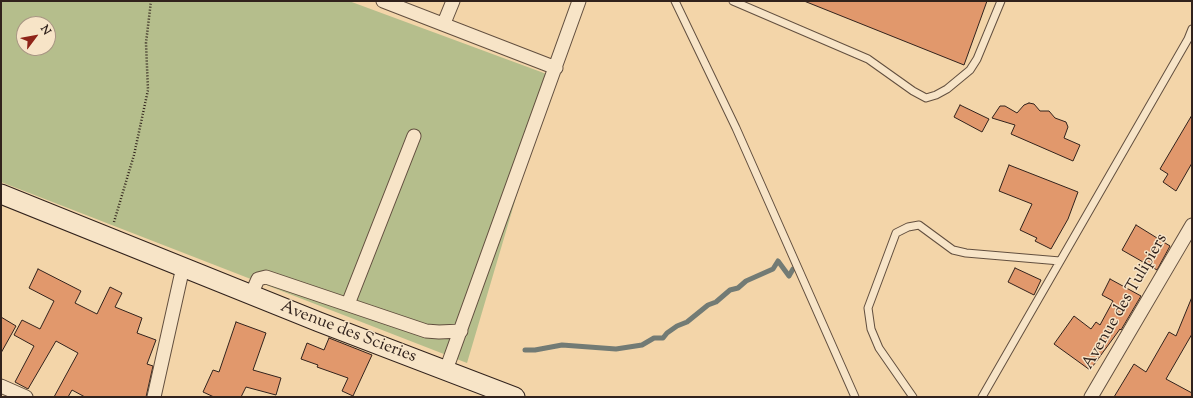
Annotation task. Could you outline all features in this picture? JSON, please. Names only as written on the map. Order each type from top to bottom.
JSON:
[{"type":"street","points":[[384,1],[444,23],[556,68]]},
{"type":"street","points":[[444,23],[453,1]]},
{"type":"street","points":[[446,370],[462,331],[579,1]]},
{"type":"street","points":[[348,304],[414,136]]},
{"type":"street","name":"Avenue des Scieries","points":[[1,194],[319,322],[514,397]]},
{"type":"street","name":"Avenue des Tulipiers","points":[[1092,397],[1192,225]]},
{"type":"street","points":[[154,397],[183,267]]},
{"type":"street","points":[[251,294],[258,279],[266,277],[426,331],[462,331]]},
{"type":"street","points":[[1,386],[26,397]]},
{"type":"lane","points":[[675,1],[736,128],[855,397]]},
{"type":"lane","points":[[733,1],[868,59],[913,91],[926,98],[947,89],[970,70],[977,59],[1001,1]]},
{"type":"lane","points":[[982,397],[1188,39],[1192,29]]},
{"type":"lane","points":[[913,397],[879,348],[871,329],[868,308],[896,233],[908,227],[919,225],[952,250],[966,253],[1060,261]]},
{"type":"path","points":[[109,237],[134,155],[148,90],[146,43],[151,1]]},
{"type":"green space","points":[[1,1],[349,1],[552,76],[467,363],[1,182]]},
{"type":"building","points":[[804,1],[987,1],[964,65]]},
{"type":"building","points":[[1029,103],[1034,104],[1040,111],[1049,111],[1055,118],[1066,122],[1068,127],[1064,138],[1080,145],[1073,161],[1011,134],[1015,125],[992,118],[1000,106],[1005,106],[1017,113],[1024,105]]},
{"type":"building","points":[[960,105],[989,119],[982,132],[954,117]]},
{"type":"building","points":[[1192,115],[1192,163],[1176,191],[1163,182],[1168,174],[1160,169]]},
{"type":"building","points":[[1009,165],[1078,192],[1068,219],[1051,249],[1035,241],[1037,238],[1020,230],[1032,204],[999,191]]},
{"type":"building","points":[[1136,225],[1170,246],[1157,270],[1122,250]]},
{"type":"building","points":[[1015,268],[1041,280],[1034,295],[1008,282]]},
{"type":"building","points":[[38,269],[81,291],[75,303],[97,314],[110,287],[122,293],[115,307],[142,318],[137,333],[156,340],[147,364],[153,366],[146,397],[85,397],[72,390],[68,397],[54,397],[78,353],[56,341],[28,389],[15,382],[34,346],[14,335],[22,320],[40,329],[54,301],[29,288]]},
{"type":"building","points":[[1110,279],[1141,296],[1121,330],[1120,329],[1090,370],[1054,344],[1074,316],[1091,329],[1096,322],[1100,325],[1113,301],[1102,295]]},
{"type":"building","points":[[1192,297],[1192,334],[1166,379],[1192,393],[1192,397],[1114,397],[1134,364],[1146,372],[1169,332],[1176,336]]},
{"type":"building","points":[[1,317],[16,326],[1,353]]},
{"type":"building","points":[[236,322],[266,333],[253,370],[281,378],[276,395],[246,387],[241,397],[214,397],[203,392],[213,370],[219,372]]},
{"type":"building","points":[[329,338],[372,355],[353,396],[342,391],[348,378],[317,367],[318,365],[301,359],[307,343],[324,350]]},
{"type":"waterway","points":[[525,350],[535,350],[562,345],[616,349],[642,345],[654,338],[663,338],[667,333],[677,326],[687,322],[708,305],[716,302],[730,290],[738,288],[746,281],[773,269],[778,261],[789,276],[793,269]]}]
